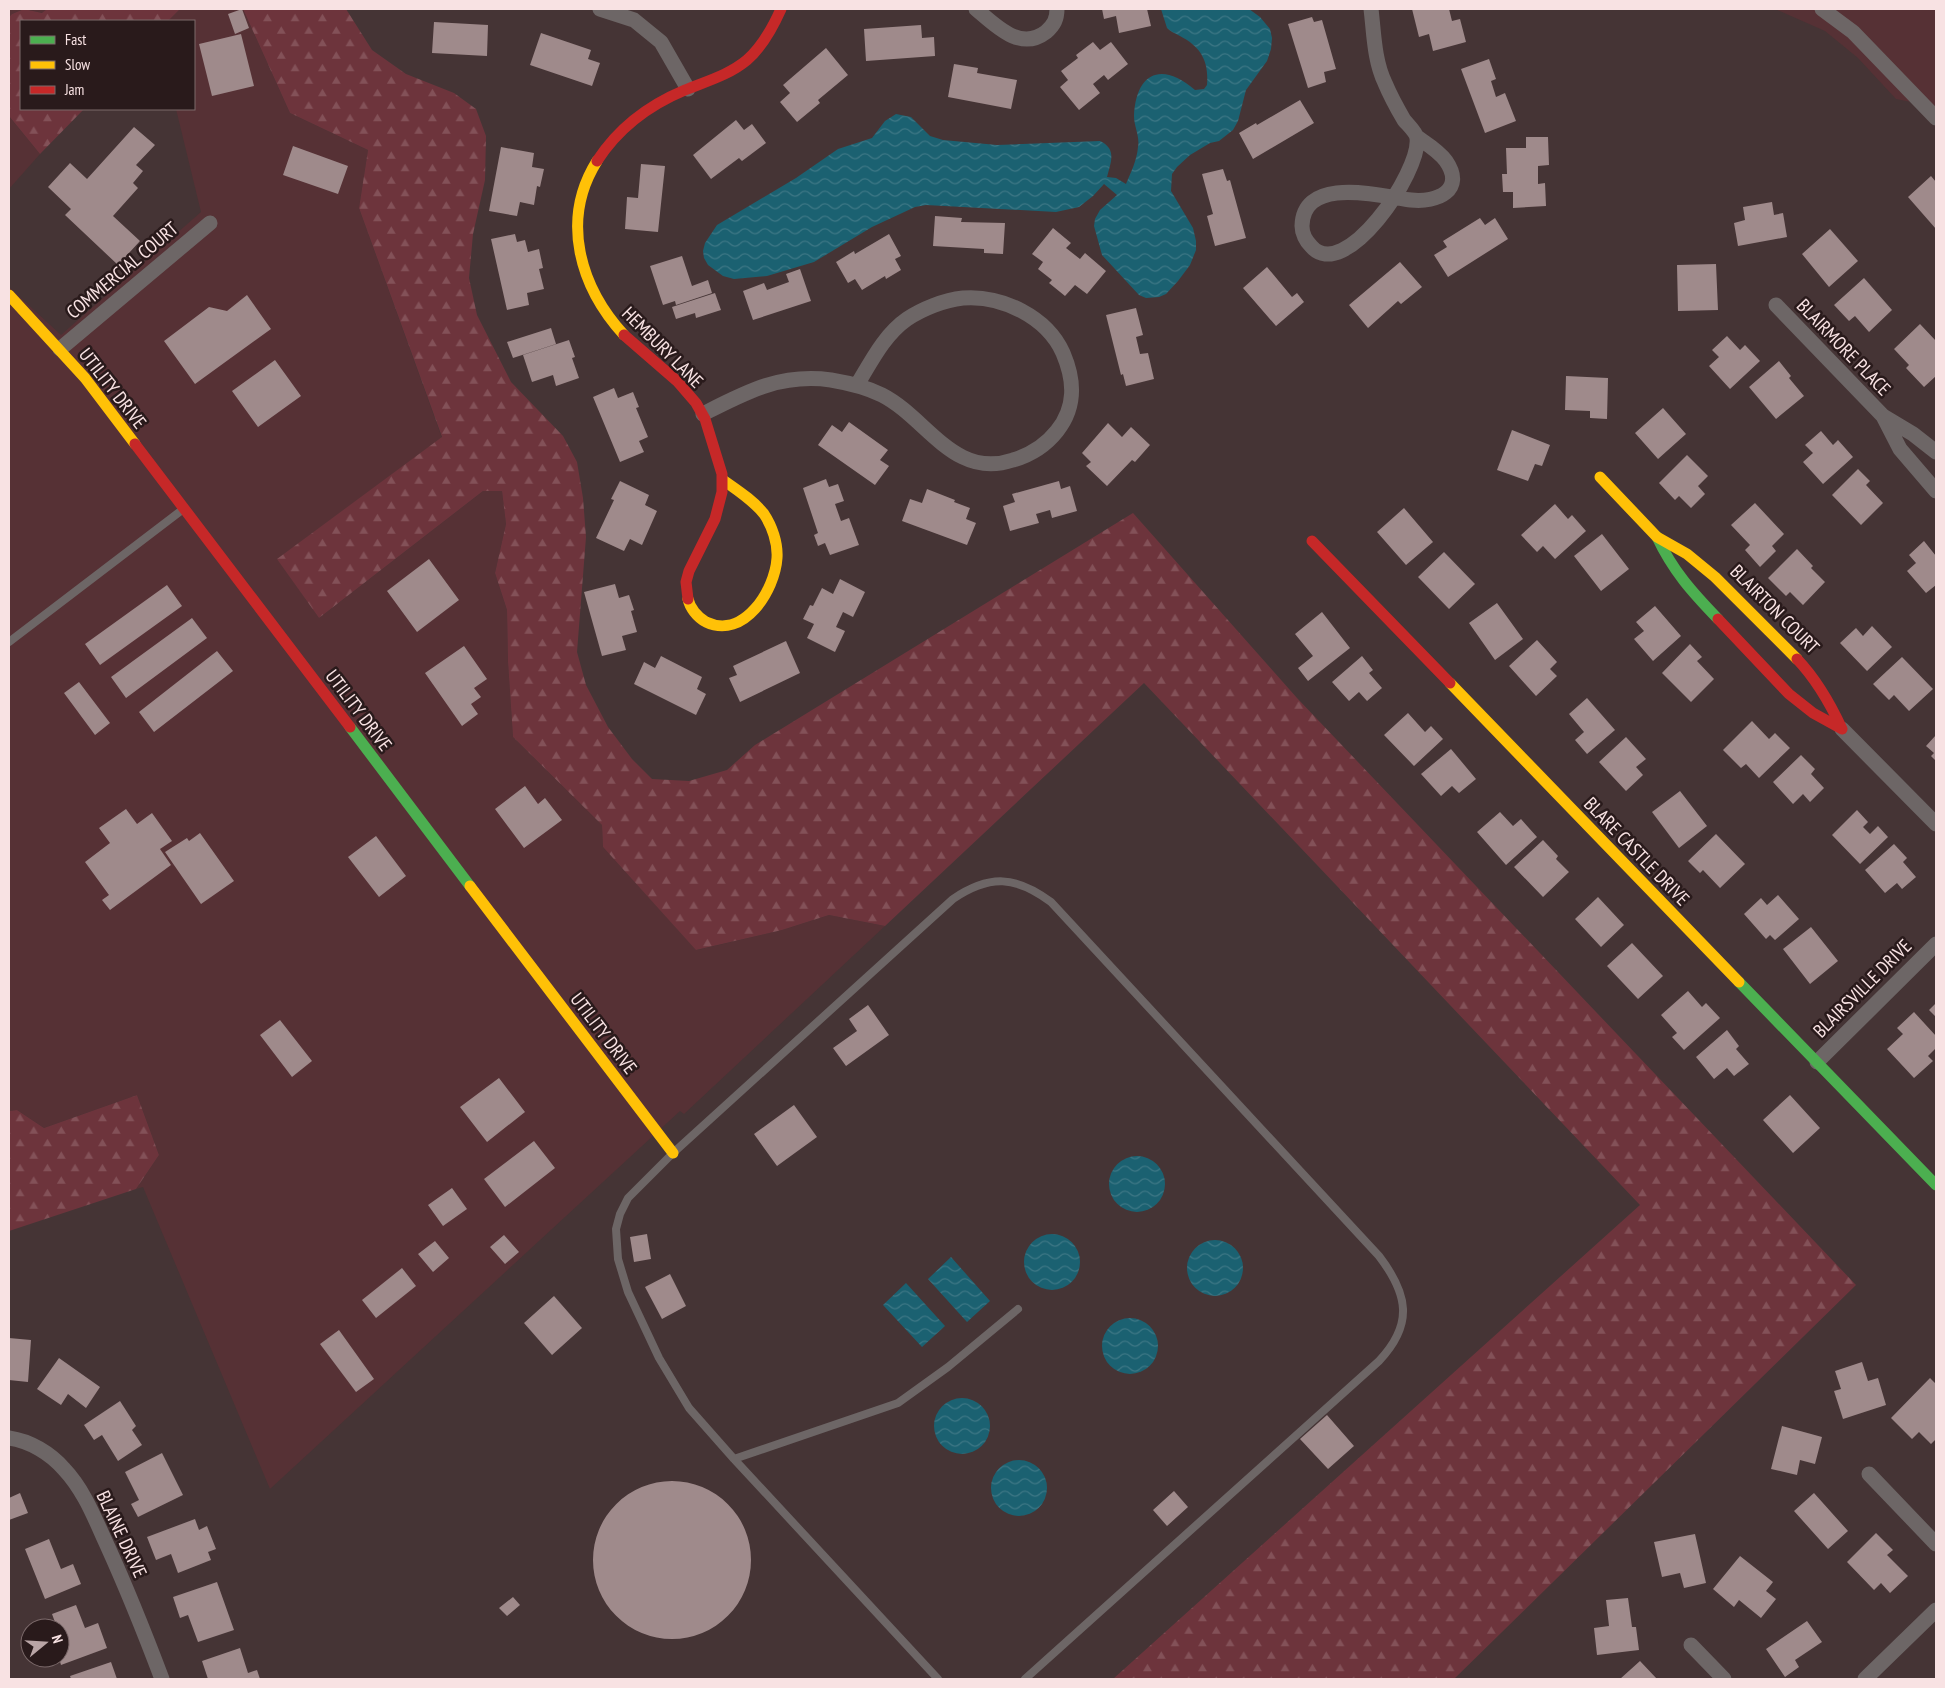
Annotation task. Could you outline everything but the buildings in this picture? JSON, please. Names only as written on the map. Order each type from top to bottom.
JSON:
[{"type":"street","points":[[600,9],[634,20],[661,42],[688,89]]},
{"type":"street","name":"HEMBURY LANE","points":[[723,480],[703,414],[685,390],[624,335],[608,317],[593,294],[583,271],[578,239],[579,204],[583,186],[602,153],[630,122],[648,108],[688,89],[709,82],[747,60],[760,46],[781,9]]},
{"type":"street","points":[[976,9],[1008,34],[1020,39],[1031,39],[1051,28],[1056,19],[1057,9]]},
{"type":"street","points":[[1371,9],[1380,70],[1392,98],[1417,137],[1445,160],[1452,176],[1452,184],[1448,192],[1441,197],[1422,201],[1395,197],[1340,192],[1320,196],[1306,210],[1302,229],[1304,236],[1314,250],[1320,253],[1337,253],[1348,248],[1358,239],[1395,197],[1404,184],[1417,137]]},
{"type":"street","points":[[1822,9],[1853,32],[1936,118]]},
{"type":"street","name":"COMMERCIAL COURT","points":[[60,348],[210,222]]},
{"type":"street","name":"UTILITY DRIVE","points":[[9,295],[60,348],[84,378],[673,1153]]},
{"type":"street","points":[[703,414],[744,393],[773,382],[788,379],[829,380],[857,385],[882,395],[900,407],[955,454],[971,461],[988,465],[1020,458],[1043,445],[1055,434],[1066,419],[1071,404],[1072,387],[1062,352],[1052,336],[1040,323],[1021,311],[997,302],[963,298],[946,301],[907,319],[887,338],[857,385]]},
{"type":"street","name":"BLAIRMORE PLACE","points":[[1776,305],[1883,416],[1913,434],[1936,452]]},
{"type":"street","name":"BLAIRMORE PLACE","points":[[1883,416],[1900,449],[1910,463],[1936,491]]},
{"type":"street","name":"BLAIRTON COURT","points":[[1600,477],[1657,537],[1702,565],[1802,665],[1828,699],[1842,729]]},
{"type":"street","points":[[723,480],[753,502],[763,513],[775,541],[777,558],[769,587],[759,605],[747,617],[734,624],[722,625],[711,624],[699,618],[691,609],[685,585],[694,559],[712,527],[723,480]]},
{"type":"street","name":"BLAIRTON COURT","points":[[1657,537],[1665,554],[1684,583],[1789,694],[1813,713],[1842,729],[1936,824]]},
{"type":"street","name":"BLARE CASTLE DRIVE","points":[[1312,541],[1936,1185]]},
{"type":"street","name":"BLAIRSVILLE DRIVE","points":[[1817,1062],[1936,944]]},
{"type":"street","name":"BLAINE DRIVE","points":[[9,1438],[27,1442],[45,1452],[77,1484],[114,1560],[162,1679]]},
{"type":"street","points":[[1869,1474],[1936,1544]]},
{"type":"street","points":[[1864,1679],[1936,1610]]},
{"type":"street","points":[[1691,1645],[1724,1679]]},
{"type":"lane","points":[[9,642],[184,508]]},
{"type":"lane","points":[[938,1679],[734,1459],[690,1408],[659,1358],[628,1292],[618,1258],[616,1229],[620,1214],[628,1198],[673,1153],[953,899],[968,889],[985,882],[1009,881],[1021,884],[1037,892],[1051,902],[1372,1249],[1397,1282],[1402,1297],[1403,1312],[1401,1326],[1395,1341],[1388,1351],[1025,1679]]},
{"type":"lane","points":[[734,1459],[898,1402],[948,1367],[1018,1309]]},
{"type":"shaded area","points":[[9,9],[24,9],[9,17]]},
{"type":"shaded area","points":[[24,9],[47,9],[43,13]]},
{"type":"shaded area","points":[[180,9],[243,9],[290,113],[368,150],[359,208],[442,438],[278,559],[319,618],[483,491],[502,491],[506,524],[495,573],[507,610],[513,737],[602,825],[603,847],[697,950],[782,930],[829,915],[885,926],[684,1114],[680,1111],[270,1489],[143,1187],[136,1189],[159,1155],[137,1095],[44,1128],[17,1110],[9,1111],[9,287],[61,335],[201,212],[176,110],[195,110],[195,20],[169,20]]},
{"type":"shaded area","points":[[1775,9],[1936,9],[1936,107],[1896,99],[1858,58],[1825,31]]},
{"type":"shaded area","points":[[9,116],[40,154],[9,189]]},
{"type":"green space","points":[[24,9],[42,13],[47,9],[180,9],[169,20],[20,20],[20,110],[83,110],[40,154],[9,116],[9,17]]},
{"type":"green space","points":[[243,9],[346,9],[372,50],[406,74],[454,93],[476,109],[486,136],[485,180],[473,234],[469,278],[477,315],[511,382],[563,436],[577,462],[583,498],[586,537],[577,652],[586,685],[608,727],[632,759],[652,779],[689,781],[727,770],[755,745],[1133,513],[1297,698],[1856,1285],[1454,1679],[1113,1679],[1640,1205],[1144,683],[885,926],[829,915],[782,930],[696,950],[603,847],[602,825],[513,737],[507,610],[495,573],[506,524],[502,491],[483,491],[319,618],[277,559],[442,437],[359,208],[368,150],[290,113]]},
{"type":"green space","points":[[137,1095],[159,1155],[136,1189],[9,1231],[9,1111],[17,1110],[44,1128]]},
{"type":"water","points":[[1161,9],[1249,9],[1260,17],[1270,29],[1272,38],[1267,61],[1246,90],[1238,121],[1233,130],[1219,141],[1210,143],[1190,155],[1172,174],[1171,191],[1193,228],[1196,250],[1190,265],[1166,294],[1159,297],[1146,298],[1139,295],[1102,255],[1094,226],[1095,219],[1100,210],[1117,195],[1104,184],[1079,207],[1056,212],[926,205],[915,207],[872,227],[814,262],[767,276],[734,279],[723,276],[708,265],[704,258],[705,243],[717,225],[796,178],[838,149],[872,138],[885,121],[896,114],[911,117],[930,136],[943,140],[997,145],[1100,141],[1111,152],[1107,177],[1116,178],[1126,184],[1138,147],[1134,116],[1136,101],[1145,81],[1153,76],[1162,74],[1183,81],[1195,90],[1204,89],[1207,85],[1207,69],[1202,56],[1187,40],[1167,28]]},
{"type":"water","points":[[1131,1156],[1143,1156],[1153,1160],[1161,1168],[1165,1184],[1161,1200],[1153,1208],[1143,1212],[1131,1212],[1121,1208],[1113,1200],[1109,1190],[1109,1178],[1113,1168],[1121,1160]]},
{"type":"water","points":[[1046,1234],[1058,1234],[1068,1238],[1076,1246],[1080,1262],[1076,1278],[1068,1286],[1058,1290],[1046,1290],[1036,1286],[1028,1278],[1024,1268],[1024,1256],[1028,1246],[1036,1238]]},
{"type":"water","points":[[1209,1240],[1221,1240],[1231,1244],[1239,1252],[1243,1268],[1239,1284],[1231,1292],[1221,1296],[1209,1296],[1199,1292],[1191,1284],[1187,1274],[1187,1262],[1191,1252],[1199,1244]]},
{"type":"water","points":[[951,1257],[990,1301],[967,1322],[928,1279]]},
{"type":"water","points":[[906,1283],[945,1326],[922,1347],[883,1305]]},
{"type":"water","points":[[1124,1318],[1136,1318],[1146,1322],[1154,1330],[1158,1346],[1154,1362],[1146,1370],[1136,1374],[1124,1374],[1114,1370],[1106,1362],[1102,1352],[1102,1340],[1106,1330],[1114,1322]]},
{"type":"water","points":[[956,1398],[968,1398],[978,1402],[986,1410],[990,1426],[986,1442],[978,1450],[968,1454],[956,1454],[946,1450],[938,1442],[934,1432],[934,1420],[938,1410],[946,1402]]},
{"type":"water","points":[[1013,1460],[1025,1460],[1035,1464],[1043,1472],[1047,1488],[1043,1504],[1035,1512],[1025,1516],[1013,1516],[1003,1512],[995,1504],[991,1494],[991,1482],[995,1472],[1003,1464]]},
{"type":"traffic: fast","points":[[1657,537],[1684,581],[1718,619]]},
{"type":"traffic: fast","points":[[350,727],[470,886]]},
{"type":"traffic: fast","points":[[1739,982],[1936,1185]]},
{"type":"traffic: slow","points":[[597,161],[586,183],[579,206],[580,252],[586,274],[596,296],[624,335]]},
{"type":"traffic: slow","points":[[9,295],[85,378],[135,444]]},
{"type":"traffic: slow","points":[[1600,477],[1657,537],[1687,554],[1715,577],[1797,659]]},
{"type":"traffic: slow","points":[[688,599],[694,612],[706,622],[720,626],[733,624],[745,618],[755,609],[764,597],[775,571],[777,546],[767,519],[750,500],[723,480]]},
{"type":"traffic: slow","points":[[1450,683],[1739,982]]},
{"type":"traffic: slow","points":[[470,886],[673,1153]]},
{"type":"traffic: jam","points":[[597,161],[615,138],[647,110],[672,96],[725,74],[747,60],[767,36],[781,9]]},
{"type":"traffic: jam","points":[[624,335],[677,381],[696,403],[705,419],[722,474],[722,492],[715,519],[689,571],[686,582],[688,599]]},
{"type":"traffic: jam","points":[[135,444],[350,727]]},
{"type":"traffic: jam","points":[[1312,541],[1450,683]]},
{"type":"traffic: jam","points":[[1718,619],[1789,694],[1813,713],[1842,729],[1822,692],[1797,659]]}]
